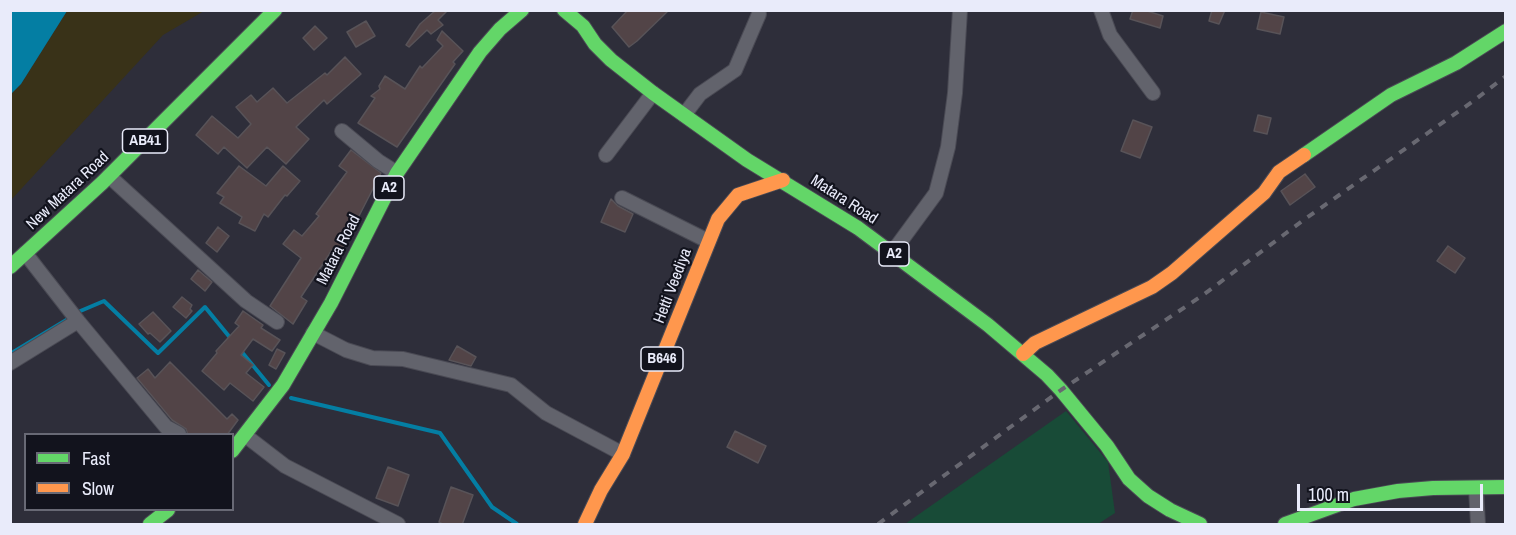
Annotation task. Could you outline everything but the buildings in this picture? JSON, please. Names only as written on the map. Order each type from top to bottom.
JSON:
[{"type":"main road","name":"New Matara Road","points":[[10,267],[109,176],[275,10]]},
{"type":"main road","name":"Matara Road","points":[[234,449],[283,385],[349,269],[397,173],[480,52],[500,29],[522,10]]},
{"type":"main road","name":"Matara Road","points":[[564,10],[583,26],[610,60],[684,116],[742,178],[783,180],[858,228],[1023,354],[1061,390],[1107,446],[1129,479],[1148,496],[1200,525]]},
{"type":"main road","points":[[1023,354],[1035,343],[1152,287],[1172,273],[1264,193],[1279,172],[1391,95],[1456,63],[1506,31]]},
{"type":"main road","points":[[742,178],[783,180]]},
{"type":"main road","name":"Hetti Veediya","points":[[585,525],[601,490],[623,454],[708,241],[742,178]]},
{"type":"main road","points":[[1285,525],[1354,500],[1398,491],[1506,487]]},
{"type":"main road","points":[[150,525],[167,511]]},
{"type":"street","points":[[892,253],[936,193],[948,147],[955,93],[960,10]]},
{"type":"street","points":[[1101,10],[1110,35],[1153,93]]},
{"type":"street","points":[[684,116],[700,94],[735,70],[759,14]]},
{"type":"street","points":[[606,155],[653,93]]},
{"type":"street","points":[[342,131],[378,161],[397,173]]},
{"type":"street","points":[[109,176],[246,301],[277,322]]},
{"type":"street","points":[[622,198],[708,241]]},
{"type":"street","points":[[25,253],[166,427],[176,433]]},
{"type":"street","points":[[10,363],[78,321]]},
{"type":"street","points":[[313,333],[346,350],[372,358],[403,359],[511,385],[546,412],[623,454]]},
{"type":"street","points":[[246,436],[285,465],[398,525]]},
{"type":"street","points":[[1476,488],[1478,525]]},
{"type":"green space","points":[[1066,411],[1108,462],[1115,513],[1098,524],[905,524]]},
{"type":"sand","points":[[67,11],[204,11],[163,35],[11,200],[11,94],[21,84]]},
{"type":"water","points":[[11,10],[67,11],[21,84],[11,94]]},
{"type":"waterway","points":[[78,312],[104,301],[158,353],[205,307],[232,340]]},
{"type":"waterway","points":[[10,354],[68,319]]},
{"type":"waterway","points":[[241,351],[269,385]]},
{"type":"waterway","points":[[291,398],[440,433],[492,507],[517,524]]},
{"type":"railway","points":[[878,524],[1061,390],[1203,295],[1305,219],[1506,76]]},
{"type":"traffic: fast","points":[[10,267],[102,183],[275,10]]},
{"type":"traffic: fast","points":[[234,448],[283,385],[331,303],[397,173],[480,52],[500,29],[522,10]]},
{"type":"traffic: fast","points":[[564,10],[583,26],[595,44],[611,60],[653,93],[747,160],[858,228],[988,325],[1047,375],[1061,390],[1107,446],[1129,479],[1148,496],[1170,510],[1200,524]]},
{"type":"traffic: fast","points":[[1304,155],[1391,95],[1456,63],[1506,31]]},
{"type":"traffic: fast","points":[[1285,524],[1354,499],[1398,491],[1506,487]]},
{"type":"traffic: fast","points":[[150,524],[167,511]]},
{"type":"traffic: slow","points":[[1023,354],[1035,343],[1152,287],[1172,273],[1264,193],[1279,172],[1304,155]]},
{"type":"traffic: slow","points":[[585,524],[601,490],[623,454],[718,219],[738,195],[783,180]]}]
